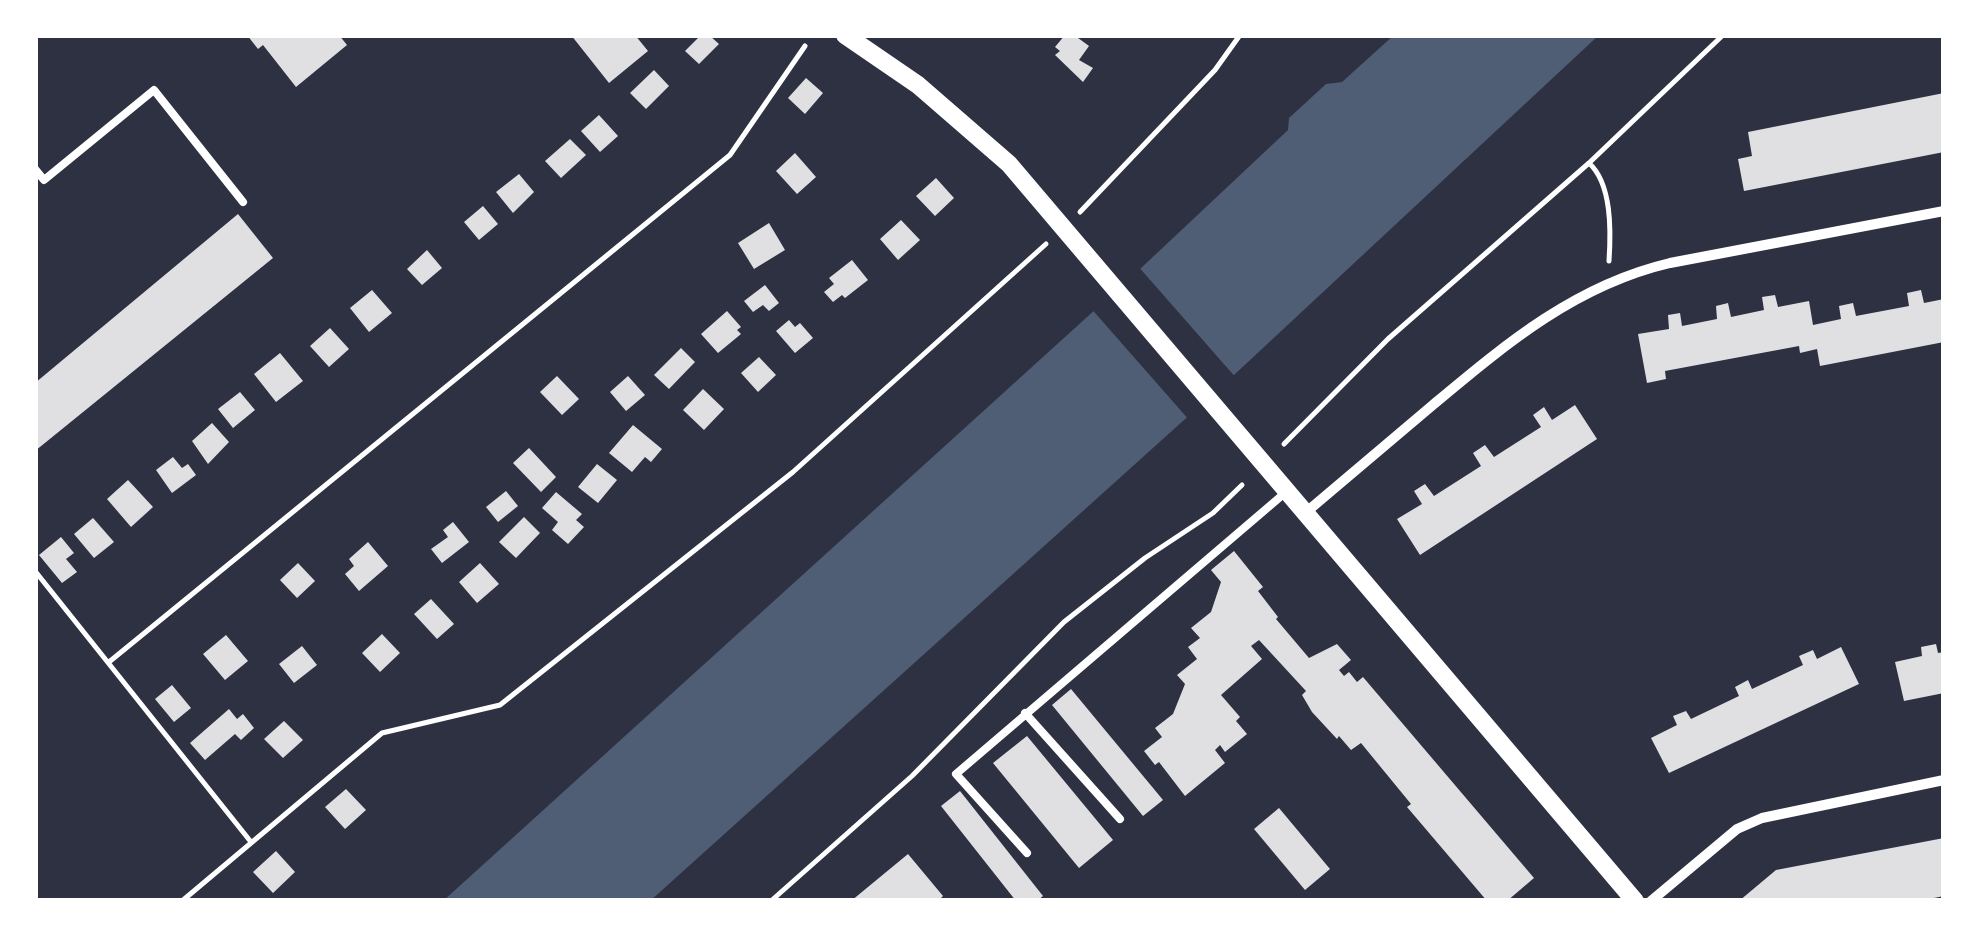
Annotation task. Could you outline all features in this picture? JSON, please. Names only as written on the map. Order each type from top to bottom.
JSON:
[{"type":"street","points":[[845,35],[918,85],[1009,164],[1635,901]]},
{"type":"street","points":[[1304,514],[1529,326],[1576,297],[1636,271],[1670,263],[1944,211]]},
{"type":"street","points":[[1651,901],[1737,828],[1762,818],[1944,780]]},
{"type":"lane","points":[[35,169],[44,180],[154,90],[243,202]]},
{"type":"lane","points":[[1026,853],[956,774],[1286,492]]},
{"type":"lane","points":[[1025,713],[1120,819]]},
{"type":"path","points":[[1080,212],[1215,70],[1240,35]]},
{"type":"path","points":[[1284,444],[1388,339],[1589,163],[1723,35]]},
{"type":"path","points":[[109,662],[730,155],[805,46]]},
{"type":"path","points":[[1589,163],[1600,173],[1604,192],[1610,230],[1608,268]]},
{"type":"path","points":[[182,901],[382,732],[500,705],[794,472],[1046,244]]},
{"type":"path","points":[[771,901],[912,776],[1064,622],[1145,558],[1213,512],[1242,486]]},
{"type":"path","points":[[35,570],[252,842]]},
{"type":"water","points":[[1394,35],[1599,35],[1234,375],[650,901],[443,901],[1140,269],[1288,130],[1289,118],[1326,84],[1342,82]]},
{"type":"pier","points":[[1137,265],[1237,379],[1190,421],[1089,306]]},
{"type":"building","points":[[247,35],[339,35],[347,45],[296,87],[263,45],[258,49]]},
{"type":"building","points":[[571,35],[635,35],[648,51],[609,83]]},
{"type":"building","points":[[701,35],[709,35],[719,44],[699,64],[685,51]]},
{"type":"building","points":[[1065,35],[1074,35],[1089,46],[1079,60],[1093,68],[1083,82],[1055,55],[1060,51],[1055,47]]},
{"type":"building","points":[[654,70],[669,86],[646,109],[630,93]]},
{"type":"building","points":[[806,78],[823,93],[805,114],[788,98]]},
{"type":"building","points":[[1944,93],[1944,152],[1744,191],[1738,159],[1752,156],[1748,132]]},
{"type":"building","points":[[599,115],[618,136],[600,152],[581,131]]},
{"type":"building","points":[[570,139],[586,155],[561,178],[545,161]]},
{"type":"building","points":[[795,153],[816,177],[797,194],[776,171]]},
{"type":"building","points":[[519,174],[534,192],[513,213],[496,192]]},
{"type":"building","points":[[936,178],[954,198],[935,216],[916,196]]},
{"type":"building","points":[[483,206],[498,224],[479,240],[464,222]]},
{"type":"building","points":[[238,214],[273,258],[35,451],[35,383]]},
{"type":"building","points":[[901,220],[920,240],[898,260],[880,239]]},
{"type":"building","points":[[769,223],[785,250],[754,269],[738,243]]},
{"type":"building","points":[[427,250],[442,268],[422,285],[407,269]]},
{"type":"building","points":[[852,260],[868,280],[833,302],[824,292],[834,284],[829,278]]},
{"type":"building","points":[[765,285],[779,303],[769,311],[763,305],[753,312],[744,301]]},
{"type":"building","points":[[372,290],[392,313],[369,332],[350,308]]},
{"type":"building","points":[[1921,290],[1924,303],[1944,299],[1944,342],[1820,366],[1817,349],[1800,353],[1799,346],[1665,371],[1666,379],[1647,383],[1638,334],[1669,329],[1668,315],[1680,313],[1682,326],[1717,319],[1716,306],[1728,303],[1731,317],[1764,310],[1762,297],[1775,295],[1778,307],[1809,301],[1813,325],[1841,319],[1839,306],[1853,303],[1856,316],[1909,306],[1907,293]]},
{"type":"building","points":[[727,311],[741,327],[737,330],[741,334],[718,353],[701,334]]},
{"type":"building","points":[[789,320],[795,327],[800,323],[813,338],[795,353],[776,331]]},
{"type":"building","points":[[330,328],[349,349],[329,367],[310,346]]},
{"type":"building","points":[[681,348],[695,362],[669,389],[654,375]]},
{"type":"building","points":[[280,353],[303,381],[276,402],[254,374]]},
{"type":"building","points":[[759,357],[776,375],[758,392],[741,373]]},
{"type":"building","points":[[557,376],[579,399],[562,415],[540,392]]},
{"type":"building","points":[[628,376],[645,395],[626,411],[610,392]]},
{"type":"building","points":[[703,389],[724,409],[704,430],[683,410]]},
{"type":"building","points":[[240,392],[255,410],[233,428],[218,409]]},
{"type":"building","points":[[1575,405],[1597,439],[1420,555],[1397,519],[1422,504],[1414,491],[1425,484],[1434,496],[1481,466],[1473,453],[1485,445],[1494,457],[1541,427],[1533,415],[1544,407],[1552,420]]},
{"type":"building","points":[[212,423],[229,442],[208,464],[192,441]]},
{"type":"building","points":[[633,425],[662,449],[651,462],[645,457],[632,472],[609,453]]},
{"type":"building","points":[[529,448],[556,477],[541,492],[513,463]]},
{"type":"building","points":[[173,457],[182,468],[188,464],[196,475],[172,493],[156,470]]},
{"type":"building","points":[[597,464],[617,480],[598,503],[578,487]]},
{"type":"building","points":[[128,480],[153,507],[131,527],[107,499]]},
{"type":"building","points":[[506,491],[518,506],[498,522],[486,507]]},
{"type":"building","points":[[556,492],[582,514],[576,520],[584,527],[568,544],[552,530],[558,522],[542,508]]},
{"type":"building","points":[[524,517],[540,533],[516,558],[499,542]]},
{"type":"building","points":[[93,518],[114,542],[94,558],[74,534]]},
{"type":"building","points":[[453,522],[469,542],[442,563],[431,549],[448,537],[443,530]]},
{"type":"building","points":[[61,537],[74,553],[66,559],[77,572],[62,583],[39,555]]},
{"type":"building","points":[[368,542],[388,566],[359,591],[345,574],[354,566],[349,559]]},
{"type":"building","points":[[1234,551],[1263,587],[1258,591],[1276,619],[1309,658],[1337,644],[1351,660],[1339,670],[1344,676],[1349,672],[1357,682],[1363,677],[1534,878],[1507,901],[1487,901],[1407,807],[1411,804],[1361,743],[1351,750],[1339,736],[1337,739],[1312,712],[1302,695],[1306,691],[1259,640],[1251,646],[1262,659],[1221,695],[1240,717],[1236,721],[1247,734],[1225,752],[1220,745],[1215,750],[1225,763],[1185,796],[1159,762],[1155,765],[1144,751],[1162,737],[1155,728],[1173,714],[1185,684],[1177,675],[1197,659],[1188,647],[1200,638],[1191,628],[1211,612],[1221,582],[1211,570]]},
{"type":"building","points":[[298,563],[315,581],[297,598],[280,580]]},
{"type":"building","points":[[480,563],[499,584],[477,603],[459,582]]},
{"type":"building","points":[[431,599],[454,624],[437,639],[414,614]]},
{"type":"building","points":[[382,634],[400,653],[380,672],[362,653]]},
{"type":"building","points":[[226,635],[248,661],[225,680],[203,654]]},
{"type":"building","points":[[1936,644],[1938,653],[1944,652],[1944,693],[1904,701],[1895,662],[1922,656],[1921,647]]},
{"type":"building","points":[[302,646],[317,665],[294,683],[279,664]]},
{"type":"building","points":[[1841,647],[1859,684],[1669,773],[1651,738],[1677,725],[1673,716],[1686,711],[1691,719],[1739,696],[1735,687],[1748,680],[1752,689],[1803,665],[1799,656],[1813,650],[1817,659]]},
{"type":"building","points":[[172,685],[191,708],[174,722],[155,699]]},
{"type":"building","points":[[1071,689],[1163,800],[1143,816],[1052,705]]},
{"type":"building","points":[[229,709],[237,719],[243,714],[254,728],[241,740],[235,734],[205,760],[190,743]]},
{"type":"building","points":[[284,721],[303,740],[283,758],[264,739]]},
{"type":"building","points":[[1027,736],[1113,840],[1079,868],[993,763]]},
{"type":"building","points":[[346,789],[366,810],[345,829],[325,807]]},
{"type":"building","points":[[960,791],[1043,896],[1037,901],[1016,901],[941,806]]},
{"type":"building","points":[[1279,808],[1330,869],[1305,890],[1254,829]]},
{"type":"building","points":[[1944,838],[1944,896],[1919,901],[1739,901],[1776,870]]},
{"type":"building","points":[[276,851],[295,872],[273,893],[253,872]]},
{"type":"building","points":[[908,854],[943,896],[938,901],[851,901]]}]
